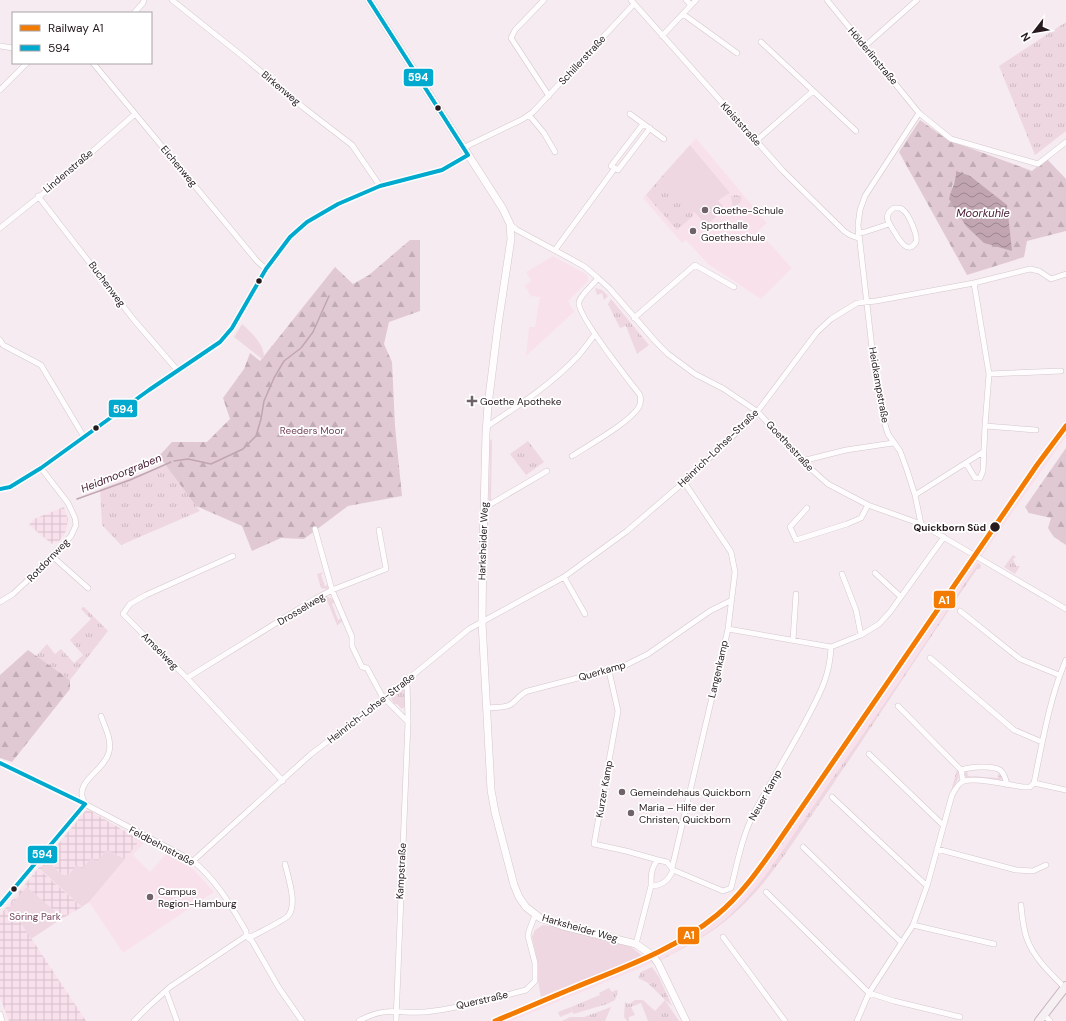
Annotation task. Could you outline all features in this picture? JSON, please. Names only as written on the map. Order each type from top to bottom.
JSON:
[{"type":"main road","name":"Harksheider Weg","points":[[369,0],[503,209],[510,224],[510,255],[498,325],[486,427],[482,622],[490,781],[495,812],[514,886],[526,907],[540,918],[564,926],[636,944],[652,955],[658,963],[686,1021]]},
{"type":"main road","points":[[1041,1018],[1065,987]]},
{"type":"street","points":[[135,12],[144,3],[144,0]]},
{"type":"street","name":"Birkenweg","points":[[172,0],[352,146],[380,186]]},
{"type":"street","points":[[544,0],[513,33],[511,38],[548,96]]},
{"type":"street","points":[[686,0],[691,5]]},
{"type":"street","points":[[662,36],[696,0]]},
{"type":"street","name":"Hölderlinstraße","points":[[827,0],[919,113],[951,139],[1038,164],[1066,142]]},
{"type":"street","points":[[865,46],[916,0]]},
{"type":"street","name":"Schillerstraße","points":[[464,148],[529,114],[548,96],[633,2]]},
{"type":"street","name":"Kleiststraße","points":[[633,2],[796,185],[844,231],[850,235],[858,235]]},
{"type":"street","points":[[683,14],[737,53]]},
{"type":"street","points":[[761,42],[856,131]]},
{"type":"street","points":[[0,46],[12,48]]},
{"type":"street","points":[[0,90],[26,64]]},
{"type":"street","name":"Eichenweg","points":[[94,64],[257,261],[266,269]]},
{"type":"street","points":[[756,141],[813,91]]},
{"type":"street","name":"Heidkampstraße","points":[[919,113],[862,203],[858,218],[858,235],[874,366],[883,418],[888,434],[900,451],[916,495],[921,524]]},
{"type":"street","name":"Lindenstraße","points":[[0,228],[38,196],[60,180],[135,114]]},
{"type":"street","points":[[529,114],[544,133],[555,152]]},
{"type":"street","points":[[630,114],[664,139]]},
{"type":"street","points":[[615,168],[612,166],[644,124]]},
{"type":"street","points":[[615,168],[618,170],[650,128]]},
{"type":"street","points":[[0,489],[10,487],[41,468],[220,342],[233,325],[266,269],[290,237],[307,222],[338,204],[380,186],[442,170],[468,155]]},
{"type":"street","points":[[554,250],[615,168]]},
{"type":"street","name":"Buchenweg","points":[[38,196],[134,320],[178,371]]},
{"type":"street","points":[[897,208],[903,209],[907,214],[916,235],[917,240],[915,244],[909,247],[905,246],[889,224],[887,218],[889,212],[897,208]]},
{"type":"street","name":"Goethestraße","points":[[510,224],[517,230],[585,267],[610,289],[656,342],[692,372],[724,389],[758,412],[802,461],[828,484],[868,505],[921,524]]},
{"type":"street","points":[[858,235],[889,224]]},
{"type":"street","points":[[634,318],[696,265],[734,287]]},
{"type":"street","name":"Heinrich-Lohse-Straße","points":[[193,861],[310,755],[469,630],[564,577],[628,531],[684,482],[758,412],[816,332],[831,319],[857,303],[876,301],[974,283],[1030,269],[1039,271],[1051,279],[1066,274]]},
{"type":"street","points":[[572,456],[621,424],[640,406],[641,400],[640,395],[580,310],[579,304],[581,298],[598,278]]},
{"type":"street","points":[[966,463],[975,478],[980,478],[984,471],[983,452],[989,374],[974,283]]},
{"type":"street","points":[[486,427],[517,406],[559,374],[578,356],[596,334]]},
{"type":"street","points":[[0,340],[3,345],[42,364],[84,437]]},
{"type":"street","points":[[989,374],[1061,371]]},
{"type":"street","points":[[985,426],[1036,430]]},
{"type":"street","points":[[802,461],[846,450],[893,443]]},
{"type":"street","points":[[916,495],[983,452]]},
{"type":"street","name":"Rotdornweg","points":[[0,602],[20,588],[52,556],[71,536],[76,524],[75,518],[68,503],[41,468]]},
{"type":"street","points":[[484,508],[547,471]]},
{"type":"street","name":"Langenkamp","points":[[651,886],[659,885],[665,882],[671,875],[728,629],[730,601],[735,572],[731,552],[684,482]]},
{"type":"street","points":[[807,508],[790,527],[796,540],[861,518],[868,505]]},
{"type":"street","points":[[921,524],[1066,609]]},
{"type":"street","points":[[315,529],[332,590],[352,637],[352,646],[362,667],[367,668],[386,701],[408,722]]},
{"type":"street","name":"Drosselweg","points":[[187,678],[315,599],[332,590],[386,569],[379,530]]},
{"type":"street","points":[[728,629],[831,647],[861,635],[879,624],[901,597],[944,537]]},
{"type":"street","points":[[52,556],[88,588]]},
{"type":"street","name":"Amselweg","points":[[233,556],[146,595],[130,604],[123,614],[187,678],[283,781]]},
{"type":"street","points":[[875,573],[901,597]]},
{"type":"street","points":[[842,574],[856,610],[861,635]]},
{"type":"street","points":[[564,577],[585,614]]},
{"type":"street","points":[[792,640],[796,594]]},
{"type":"street","name":"Querkamp","points":[[487,708],[510,704],[528,691],[624,666],[648,654],[710,611],[730,601]]},
{"type":"street","points":[[960,611],[1020,658],[1059,675]]},
{"type":"street","name":"Neuer Kamp","points":[[672,869],[723,891],[731,888],[745,834],[752,816],[797,738],[823,689],[830,663],[831,647]]},
{"type":"street","points":[[930,658],[1014,730],[1042,742]]},
{"type":"street","points":[[857,1021],[869,993],[912,925],[927,886],[952,795],[956,787],[963,781],[977,780],[1030,787],[1034,783],[1042,742],[1059,675],[1066,660]]},
{"type":"street","name":"Kurzer Kamp","points":[[609,671],[618,711],[594,844],[658,860]]},
{"type":"street","name":"Kampstraße","points":[[396,1021],[408,722],[407,680]]},
{"type":"street","points":[[898,706],[961,770],[963,781]]},
{"type":"street","points":[[0,905],[85,804],[82,795],[83,787],[102,766],[109,752],[107,732],[101,716]]},
{"type":"street","points":[[869,754],[944,825]]},
{"type":"street","name":"Feldbehnstraße","points":[[0,763],[85,804],[193,861],[205,871],[223,892],[246,931],[246,936],[252,941],[279,988],[302,1021]]},
{"type":"street","points":[[961,770],[971,767],[992,767],[1000,770],[1008,785]]},
{"type":"street","points":[[1034,783],[1066,790]]},
{"type":"street","points":[[832,797],[927,886]]},
{"type":"street","points":[[804,847],[901,942]]},
{"type":"street","points":[[937,849],[1016,870],[1034,871],[1046,865]]},
{"type":"street","points":[[636,944],[651,886],[652,872],[655,863],[658,860],[667,862],[672,869]]},
{"type":"street","points":[[134,1021],[166,991],[246,936],[253,936],[288,916],[292,906],[292,894],[285,864]]},
{"type":"street","points":[[766,892],[869,993],[894,1001],[960,1017]]},
{"type":"street","points":[[1021,904],[1026,937],[1033,952],[1048,971],[1065,987]]},
{"type":"street","name":"Querstraße","points":[[359,1021],[373,1014],[382,1012],[432,1012],[526,990],[535,981],[535,963],[528,936],[535,915]]},
{"type":"street","points":[[912,925],[994,944]]},
{"type":"street","points":[[723,937],[785,1021]]},
{"type":"street","points":[[166,991],[177,1021]]},
{"type":"street","points":[[0,1014],[2,1021]]},
{"type":"street","points":[[1041,1018],[1050,1021]]},
{"type":"shaded area","name":"Goethe-Schule","points":[[696,138],[767,223],[758,231],[792,268],[761,299],[708,264],[686,240],[682,243],[643,198]]},
{"type":"shaded area","points":[[553,256],[586,274],[588,281],[568,301],[574,312],[526,356],[529,327],[535,327],[540,297],[531,296],[525,286],[531,281],[526,272]]},
{"type":"shaded area","points":[[1066,422],[1066,436],[988,547],[906,672],[765,876],[734,911],[709,932],[691,944],[645,966],[511,1021],[492,1021],[541,998],[644,957],[706,920],[744,886]]},
{"type":"shaded area","points":[[64,507],[68,519],[66,531],[57,543],[54,541],[52,544],[29,525],[34,519]]},
{"type":"shaded area","points":[[87,809],[140,840],[125,859],[106,850],[97,863],[81,870],[77,865],[66,876],[61,874],[48,862],[41,871],[82,907],[63,918],[27,887],[16,922],[19,920],[86,1021],[9,1021],[0,997],[0,915]]},
{"type":"shaded area","name":"Campus Region-Hamburg","points":[[140,840],[144,843],[133,855],[150,872],[166,854],[192,868],[214,892],[123,953],[89,902]]},
{"type":"green space","points":[[1066,22],[1066,131],[1035,155],[999,66]]},
{"type":"green space","points":[[920,120],[948,140],[1032,171],[1047,159],[1066,179],[1066,231],[1027,241],[1024,257],[967,275],[899,152]],"holes":[[[956,171],[966,226],[952,186],[957,177]]]},
{"type":"green space","points":[[690,145],[730,193],[712,206],[711,209],[719,214],[708,224],[703,222],[663,175]]},
{"type":"green space","points":[[663,175],[695,211],[693,216],[677,230],[646,195]]},
{"type":"green space","points":[[736,195],[742,197],[740,203],[733,208],[731,196]]},
{"type":"green space","points":[[718,201],[721,204],[722,209],[721,212],[715,212],[711,209]]},
{"type":"green space","name":"Reeders Moor","points":[[410,240],[420,240],[420,311],[389,322],[384,344],[392,362],[395,426],[402,496],[348,506],[304,539],[281,538],[252,551],[242,526],[196,506],[159,456],[172,442],[207,442],[230,419],[223,398],[244,369],[250,353],[260,361],[335,267],[353,284],[369,275]]},
{"type":"green space","points":[[595,288],[602,290],[608,296],[604,300],[602,293],[597,295]]},
{"type":"green space","points":[[611,299],[649,345],[637,354],[626,326],[620,328],[608,304]]},
{"type":"green space","points":[[242,324],[260,343],[264,357],[262,359],[234,337]]},
{"type":"green space","points":[[492,439],[491,500],[489,502],[490,441]]},
{"type":"green space","points":[[528,441],[544,462],[526,475],[510,454]]},
{"type":"green space","points":[[1066,448],[1066,545],[1054,537],[1048,528],[1051,518],[1029,513],[1025,507]]},
{"type":"green space","points":[[166,465],[200,511],[121,545],[102,525],[100,489]]},
{"type":"green space","points":[[1013,555],[1016,557],[1013,559],[1016,566],[1020,566],[1015,574],[1004,567]]},
{"type":"green space","points":[[978,563],[981,565],[980,569],[977,569],[968,582],[837,778],[763,884],[723,923],[693,943],[661,960],[701,937],[723,921],[765,876],[906,672]]},
{"type":"green space","points":[[324,572],[321,575],[325,586],[329,585],[329,588],[326,589],[321,588],[317,574]]},
{"type":"green space","points":[[326,596],[335,602],[332,604],[338,620],[342,618],[342,622],[337,625],[328,603],[321,600]]},
{"type":"green space","points":[[83,607],[108,631],[70,680],[36,656],[47,644],[55,654],[61,649],[74,663],[83,655],[70,640],[91,619],[81,609]]},
{"type":"green space","points":[[28,650],[70,680],[70,689],[12,762],[0,758],[0,675]]},
{"type":"green space","points":[[403,689],[405,706],[402,709],[397,704],[394,704],[391,698]]},
{"type":"green space","points":[[957,770],[959,773],[958,778],[951,791]]},
{"type":"green space","points":[[967,771],[968,776],[998,778],[999,773],[1003,779],[966,777],[964,774]]},
{"type":"green space","points":[[106,850],[125,859],[89,902],[82,907],[41,870],[48,862],[61,874],[66,876],[77,865],[82,869],[91,858],[97,862]]},
{"type":"green space","name":"Söring Park","points":[[27,887],[63,918],[31,939],[19,920],[16,922],[7,910]]},
{"type":"green space","points":[[543,925],[630,946],[644,957],[541,998],[538,980],[538,964],[532,937],[535,930]]},
{"type":"green space","points":[[652,967],[659,977],[672,1006],[648,983],[638,978],[641,972]]},
{"type":"green space","points":[[609,988],[612,992],[616,990],[618,991],[615,1000],[607,1004],[573,1014],[571,1007],[600,995],[599,993]]},
{"type":"green space","points":[[635,1000],[643,1000],[655,1011],[665,1000],[679,1021],[648,1021],[641,1003],[631,1007],[635,1015],[629,1017],[629,1021],[627,1021],[624,1017],[625,1002],[629,1004]]},
{"type":"green space","points":[[571,1007],[572,1012],[560,1017],[558,1012]]},
{"type":"green space","points":[[611,1007],[605,1021],[562,1021],[570,1017],[584,1017]]},
{"type":"water","name":"Moorkuhle","points":[[956,171],[970,176],[1007,205],[1012,251],[984,243],[966,226],[949,199],[955,181]]},
{"type":"waterway","name":"Heidmoorgraben","points":[[174,461],[188,459],[211,464],[243,449],[256,436],[264,401],[274,378],[284,361],[301,348],[313,332],[329,296]]},
{"type":"waterway","name":"Heidmoorgraben","points":[[77,499],[130,480],[171,462]]},
{"type":"railway","points":[[782,844],[813,792]]},
{"type":"rail line","name":"A1","points":[[495,1021],[650,956],[685,938],[717,915],[741,892],[774,848],[1037,465],[1066,426]]},
{"type":"transit line","name":"594","points":[[369,0],[468,155]]},
{"type":"transit line","name":"594","points":[[0,489],[10,487],[41,468],[149,390],[220,342],[232,328],[266,269],[290,237],[307,222],[338,204],[380,186],[442,170],[468,155]]},
{"type":"transit line","name":"594","points":[[0,763],[85,804]]},
{"type":"transit line","name":"594","points":[[0,905],[85,804]]},
{"type":"place","name":"Goethe-Schule","points":[[705,210]]},
{"type":"place","name":"Sporthalle Goetheschule","points":[[693,231]]},
{"type":"place","name":"Goethe Apotheke","points":[[472,401]]},
{"type":"place","name":"Quickborn Süd","points":[[995,527]]},
{"type":"place","name":"Gemeindehaus Quickborn","points":[[622,792]]},
{"type":"place","name":"Maria – Hilfe der Christen, Quickborn","points":[[631,813]]},
{"type":"place","name":"Campus Region-Hamburg","points":[[150,897]]}]
